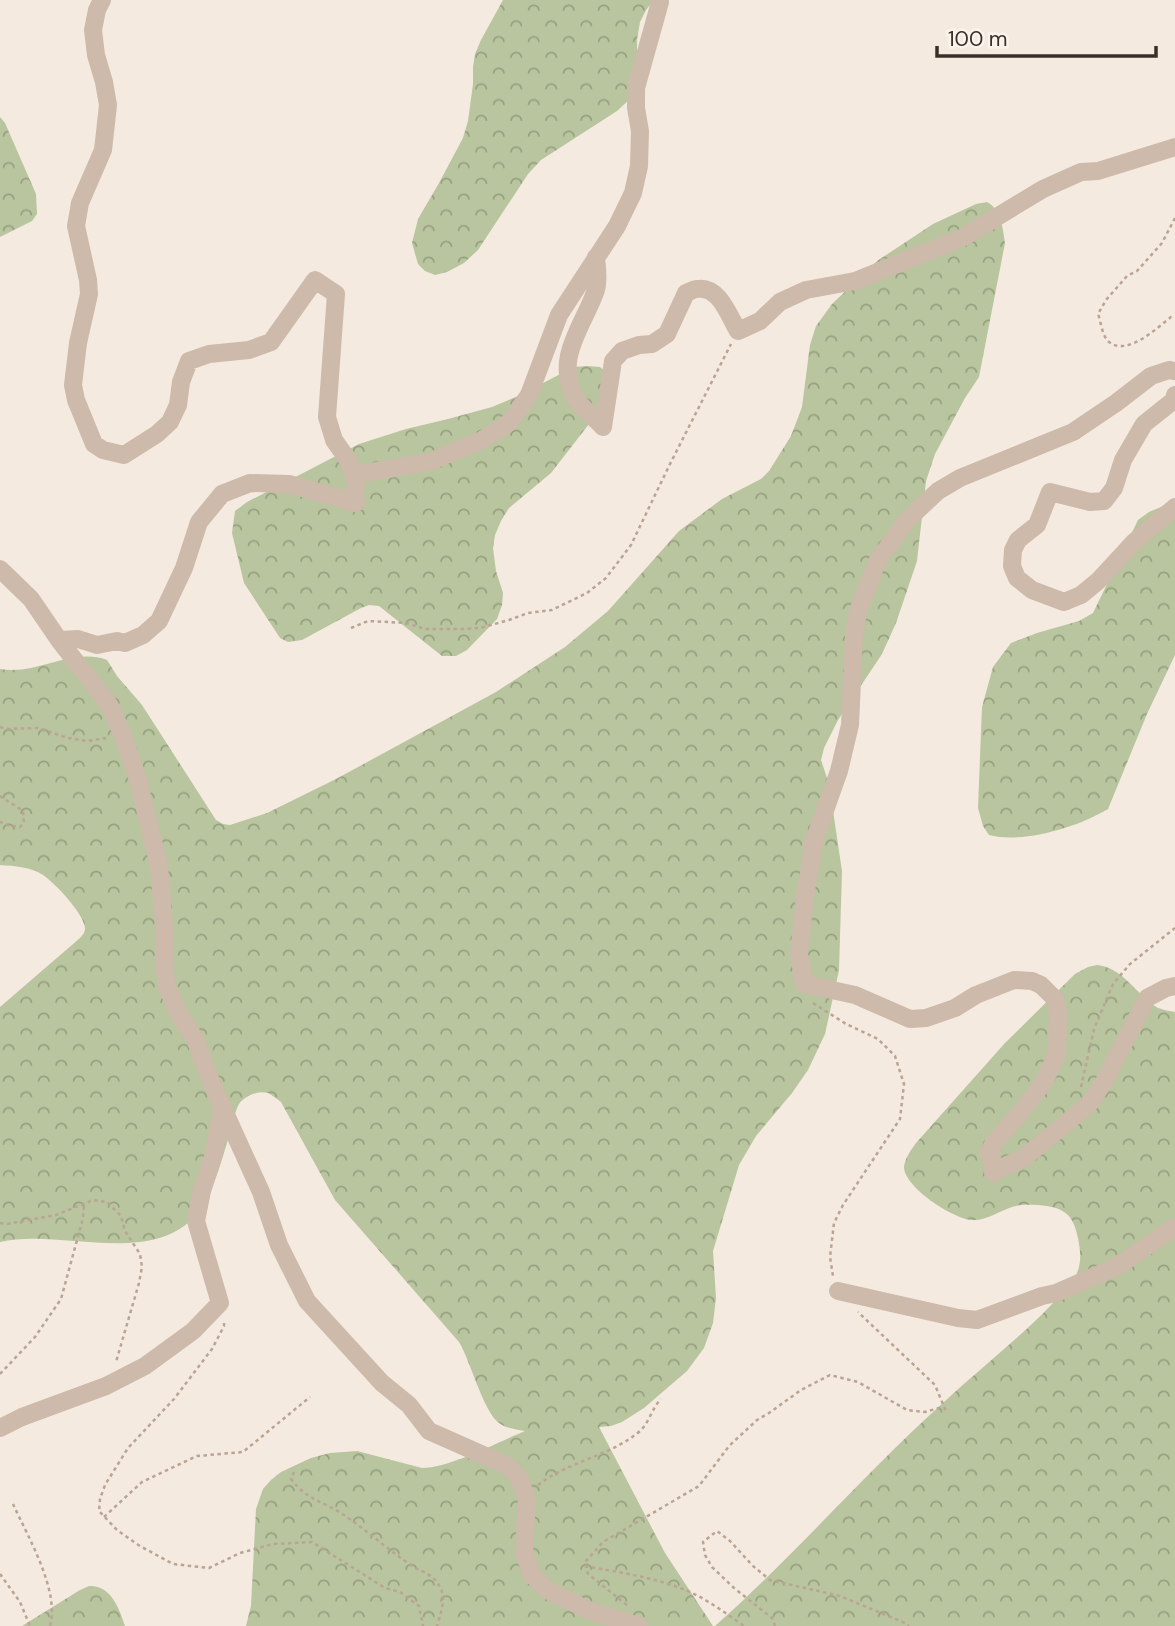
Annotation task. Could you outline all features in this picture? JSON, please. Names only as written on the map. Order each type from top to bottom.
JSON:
[{"type":"street","points":[[59,640],[78,639],[97,645],[117,641],[125,643],[142,635],[159,621],[184,568],[199,522],[222,494],[250,483],[289,484],[356,503],[354,492],[357,485],[348,460],[334,440],[327,417],[337,293],[315,280],[271,342],[249,350],[209,354],[188,361],[181,382],[178,405],[170,422],[157,434],[124,455],[103,450],[94,444],[73,386],[78,343],[89,295],[76,226],[80,203],[103,150],[107,105],[93,30],[102,0]]},
{"type":"street","points":[[353,475],[429,462],[482,440],[510,422],[529,395],[559,315],[617,226],[632,193],[639,166],[640,131],[636,88],[660,2]]},
{"type":"street","points":[[596,257],[596,289],[570,349],[568,381],[578,402],[603,427],[613,361],[622,351],[652,344],[667,334],[686,293],[697,288],[710,290],[719,299],[738,331],[760,321],[780,302],[806,290],[855,281],[962,238],[1043,189],[1081,172],[1098,171],[1175,147]]},
{"type":"street","points":[[1175,371],[1169,370],[1151,376],[1073,432],[960,478],[938,491],[906,520],[877,562],[858,611],[848,737],[812,847],[799,954],[804,984],[855,995],[910,1019],[926,1018],[954,1008],[976,995],[1014,980],[1032,981],[1041,985],[1055,999],[1058,1012],[1057,1053],[1045,1080],[993,1144],[989,1153],[993,1173],[1024,1158],[1089,1104],[1104,1083],[1147,998],[1175,986]]},
{"type":"street","points":[[1175,395],[1174,400],[1144,424],[1123,460],[1114,488],[1104,501],[1090,502],[1050,492],[1037,525],[1018,540],[1013,550],[1013,566],[1017,578],[1032,590],[1064,602],[1082,595],[1134,542],[1175,508]]},
{"type":"street","points":[[0,569],[31,598],[59,640],[110,706],[123,736],[138,780],[159,866],[167,986],[179,1014],[195,1039],[261,1192],[279,1245],[307,1301],[382,1383],[409,1405],[429,1431],[508,1466],[518,1476],[527,1499],[524,1553],[532,1575],[547,1590],[588,1610],[639,1626]]},
{"type":"street","points":[[0,1428],[22,1417],[109,1385],[145,1366],[193,1331],[220,1303],[196,1222],[202,1191],[214,1154],[222,1106]]},
{"type":"street","points":[[838,1291],[977,1320],[1056,1293],[1118,1266],[1175,1227]]},
{"type":"path","points":[[1175,218],[1162,243],[1137,271],[1127,276],[1105,300],[1098,314],[1107,340],[1117,346],[1132,345],[1171,317],[1175,317]]},
{"type":"path","points":[[351,628],[368,621],[407,623],[425,629],[480,628],[528,613],[552,610],[587,593],[606,578],[631,545],[738,331]]},
{"type":"path","points":[[0,727],[38,728],[87,741],[123,736]]},
{"type":"path","points":[[0,796],[23,811],[24,822],[20,827],[0,822]]},
{"type":"path","points":[[1080,1092],[1094,1029],[1113,984],[1130,964],[1175,928]]},
{"type":"path","points":[[804,984],[814,1004],[846,1024],[878,1039],[895,1056],[904,1084],[900,1119],[834,1223],[830,1257],[838,1291]]},
{"type":"path","points":[[0,1223],[56,1215],[93,1200],[107,1202],[121,1216],[125,1231],[140,1254],[142,1267],[109,1385]]},
{"type":"path","points":[[0,1374],[35,1337],[61,1299],[83,1218],[84,1203]]},
{"type":"path","points":[[220,1303],[224,1326],[212,1349],[174,1399],[128,1448],[105,1485],[99,1511],[117,1530],[173,1564],[209,1568],[240,1553],[273,1544],[312,1542],[385,1588],[400,1592],[419,1606],[423,1626]]},
{"type":"path","points":[[628,1606],[588,1574],[585,1562],[603,1542],[699,1486],[729,1446],[757,1420],[801,1390],[830,1375],[858,1382],[906,1409],[925,1412],[945,1409],[935,1385],[856,1310]]},
{"type":"path","points":[[104,1517],[142,1482],[197,1456],[243,1452],[310,1397]]},
{"type":"path","points":[[526,1495],[551,1475],[622,1443],[642,1429],[660,1399]]},
{"type":"path","points":[[294,1472],[291,1479],[300,1490],[315,1501],[342,1513],[411,1566],[428,1573],[441,1589],[443,1600],[437,1626]]},
{"type":"path","points":[[13,1504],[49,1591],[52,1619],[50,1626]]},
{"type":"path","points":[[775,1626],[772,1618],[712,1567],[705,1555],[703,1542],[717,1531],[770,1580],[840,1596],[909,1626]]},
{"type":"path","points":[[586,1566],[679,1587],[744,1626]]},
{"type":"path","points":[[0,1574],[20,1602],[30,1626]]},
{"type":"green space","points":[[503,0],[654,0],[640,22],[637,40],[637,83],[631,98],[617,111],[541,160],[528,174],[478,250],[464,263],[435,275],[418,264],[412,243],[418,219],[463,138],[468,121],[475,54]]},
{"type":"green space","points":[[0,117],[36,194],[37,214],[32,221],[0,237]]},
{"type":"green space","points":[[987,202],[998,214],[1005,243],[979,377],[935,454],[926,481],[917,561],[896,623],[882,654],[838,720],[821,760],[829,784],[842,871],[839,970],[825,1034],[808,1070],[756,1136],[739,1165],[713,1251],[716,1298],[713,1323],[704,1348],[687,1371],[644,1408],[622,1422],[599,1427],[665,1553],[713,1626],[246,1626],[251,1606],[256,1509],[263,1489],[281,1472],[311,1458],[357,1451],[422,1468],[433,1467],[460,1459],[525,1431],[505,1426],[493,1417],[459,1342],[335,1200],[281,1102],[268,1093],[252,1094],[239,1104],[213,1186],[197,1214],[178,1230],[155,1239],[130,1243],[50,1239],[0,1242],[0,1007],[80,938],[85,928],[74,907],[43,875],[17,866],[0,865],[0,669],[27,669],[81,657],[107,660],[142,705],[216,820],[230,825],[267,813],[336,779],[496,692],[565,647],[608,611],[679,531],[722,499],[761,479],[769,471],[791,436],[802,407],[810,345],[816,326],[832,304],[877,261],[933,224],[976,204]]},
{"type":"green space","points":[[574,367],[600,367],[607,373],[610,397],[551,473],[509,508],[501,521],[493,548],[503,593],[502,605],[497,619],[467,650],[456,656],[442,656],[379,606],[369,605],[302,640],[288,642],[280,638],[244,583],[232,533],[235,511],[247,502],[359,444],[492,407]]},
{"type":"green space","points":[[1175,501],[1175,655],[1147,714],[1108,809],[1082,822],[1050,832],[1018,837],[989,835],[983,826],[978,808],[982,707],[993,667],[1011,643],[1079,621],[1093,613],[1138,520]]},
{"type":"green space","points":[[1097,965],[1115,971],[1158,1008],[1175,1012],[1175,1626],[715,1626],[914,1430],[1040,1316],[1077,1274],[1080,1249],[1076,1229],[1066,1213],[1047,1206],[1018,1205],[982,1219],[964,1218],[931,1201],[912,1184],[904,1167],[916,1143],[1005,1043],[1075,974]]},
{"type":"green space","points":[[89,1586],[108,1593],[117,1605],[125,1626],[22,1626],[80,1590]]}]
